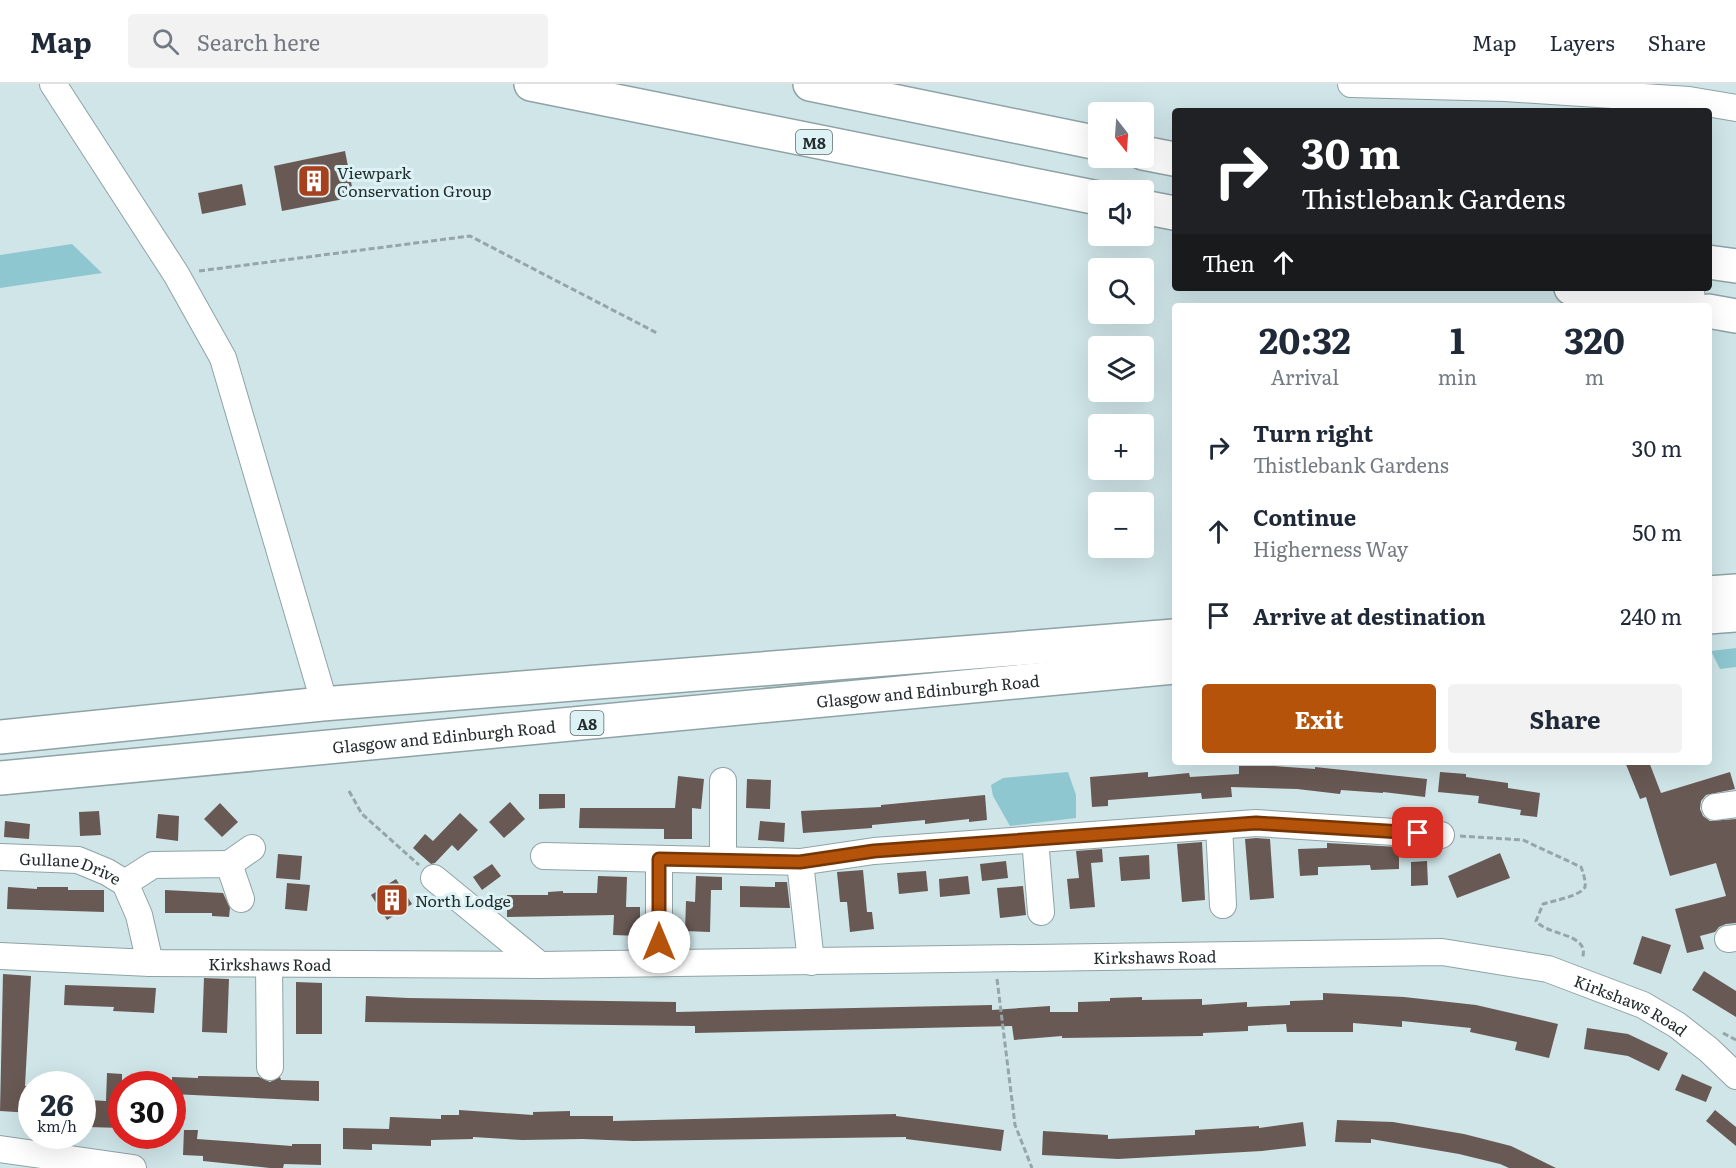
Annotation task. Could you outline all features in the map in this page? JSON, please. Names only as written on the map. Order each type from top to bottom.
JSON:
[{"type":"highway","name":"M8","points":[[531,84],[1088,196]]},
{"type":"highway","points":[[810,84],[1088,141]]},
{"type":"highway","points":[[1154,155],[1172,159]]},
{"type":"highway","points":[[1154,209],[1172,213]]},
{"type":"highway","points":[[1712,263],[1736,266]]},
{"type":"highway","points":[[1589,291],[1659,303]]},
{"type":"highway","points":[[1712,312],[1736,316]]},
{"type":"highway","points":[[1712,593],[1736,591]]},
{"type":"highway","points":[[1712,617],[1736,615]]},
{"type":"highway","name":"Glasgow and Edinburgh Road","points":[[0,737],[321,704],[1172,636]]},
{"type":"highway","name":"Glasgow and Edinburgh Road","points":[[0,778],[1172,667]]},
{"type":"street","points":[[53,84],[176,274],[224,358],[320,688],[321,704]]},
{"type":"street","points":[[1351,84],[1505,88],[1689,106],[1736,108]]},
{"type":"street","points":[[723,781],[723,860]]},
{"type":"street","points":[[544,856],[800,862],[874,851],[1256,823],[1441,835]]},
{"type":"street","points":[[1219,826],[1223,905]]},
{"type":"street","points":[[1035,839],[1041,912]]},
{"type":"street","points":[[125,883],[153,865],[229,864],[252,848]]},
{"type":"street","name":"Gullane Drive","points":[[0,857],[78,860],[107,872],[125,883],[140,915],[150,963]]},
{"type":"street","points":[[659,859],[659,942]]},
{"type":"street","points":[[800,862],[811,962]]},
{"type":"street","points":[[229,864],[241,899]]},
{"type":"street","points":[[434,878],[540,965]]},
{"type":"street","name":"Kirkshaws Road","points":[[0,956],[150,963],[540,965],[1442,952],[1548,969],[1643,1005],[1677,1025],[1709,1050],[1736,1076]]},
{"type":"street","points":[[269,964],[270,1066]]},
{"type":"street","points":[[0,1149],[133,1168]]},
{"type":"path","points":[[176,274],[470,236],[657,333]]},
{"type":"path","points":[[350,791],[362,814],[434,878]]},
{"type":"path","points":[[1441,835],[1523,840],[1581,867],[1585,885],[1583,890],[1543,903],[1536,921],[1541,927],[1582,944],[1584,954],[1575,978]]},
{"type":"path","points":[[994,957],[1015,1125],[1032,1168]]},
{"type":"shaded area","points":[[72,244],[102,273],[0,288],[0,255]]},
{"type":"shaded area","points":[[1736,648],[1736,667],[1720,669],[1712,651]]},
{"type":"shaded area","points":[[1068,772],[1076,795],[1076,818],[1010,826],[993,796],[991,785],[1003,778]]},
{"type":"building","name":"Viewpark Conservation Group","points":[[345,151],[354,197],[282,211],[274,166]]},
{"type":"building","points":[[242,184],[246,205],[202,214],[198,193]]},
{"type":"building","points":[[1626,765],[1650,765],[1661,793],[1730,772],[1735,789],[1706,795],[1701,801],[1700,809],[1703,816],[1710,821],[1736,819],[1736,923],[1726,924],[1715,932],[1700,936],[1704,949],[1687,953],[1675,909],[1726,896],[1716,863],[1670,876],[1646,797],[1640,799]]},
{"type":"building","points":[[1239,766],[1315,769],[1315,767],[1427,779],[1425,797],[1383,792],[1341,790],[1340,794],[1297,789],[1231,787],[1232,797],[1202,799],[1201,793],[1108,800],[1108,806],[1092,807],[1090,777],[1148,772],[1148,777],[1189,773],[1190,777],[1239,774]]},
{"type":"building","points":[[1440,772],[1466,774],[1466,777],[1508,783],[1508,788],[1540,793],[1537,817],[1520,815],[1521,810],[1478,803],[1479,796],[1438,792]]},
{"type":"building","points":[[678,776],[704,779],[701,809],[692,808],[692,839],[664,839],[664,829],[579,828],[580,808],[675,808]]},
{"type":"building","points":[[747,779],[771,780],[770,809],[746,808]]},
{"type":"building","points":[[539,794],[565,794],[565,808],[539,809]]},
{"type":"building","points":[[985,795],[987,820],[969,822],[969,819],[925,824],[925,820],[872,825],[872,828],[803,833],[801,811],[881,807],[881,805]]},
{"type":"building","points":[[510,802],[525,819],[504,838],[489,822]]},
{"type":"building","points":[[220,803],[238,822],[222,837],[204,819]]},
{"type":"building","points":[[99,811],[101,835],[80,836],[79,812]]},
{"type":"building","points":[[460,813],[478,830],[458,851],[452,845],[435,863],[431,864],[413,848],[425,834],[433,841]]},
{"type":"building","points":[[158,814],[179,816],[178,841],[156,838]]},
{"type":"building","points":[[5,821],[30,824],[29,839],[4,837]]},
{"type":"building","points":[[760,821],[785,823],[784,842],[758,840]]},
{"type":"building","points":[[1245,839],[1270,839],[1274,898],[1250,900]]},
{"type":"building","points":[[1202,842],[1205,900],[1182,902],[1177,844]]},
{"type":"building","points":[[1327,843],[1399,847],[1399,869],[1371,870],[1370,865],[1318,867],[1318,875],[1300,876],[1298,849],[1327,848]]},
{"type":"building","points":[[1102,849],[1103,862],[1091,863],[1095,907],[1070,909],[1067,879],[1079,878],[1076,851]]},
{"type":"building","points":[[1500,853],[1510,878],[1457,898],[1448,876]]},
{"type":"building","points":[[278,854],[302,856],[300,880],[276,878]]},
{"type":"building","points":[[1149,855],[1150,879],[1121,881],[1119,857]]},
{"type":"building","points":[[1006,861],[1008,878],[982,881],[980,864]]},
{"type":"building","points":[[1427,861],[1428,885],[1411,886],[1411,862]]},
{"type":"building","points":[[492,864],[501,876],[482,890],[473,877]]},
{"type":"building","points":[[863,870],[867,912],[872,912],[874,929],[850,932],[847,902],[840,902],[837,872]]},
{"type":"building","points":[[926,871],[928,891],[899,894],[897,873]]},
{"type":"building","points":[[598,876],[627,877],[626,907],[640,907],[640,936],[613,935],[614,915],[507,917],[507,895],[548,895],[548,892],[563,891],[563,893],[597,893]]},
{"type":"building","points":[[696,876],[722,877],[722,890],[711,890],[710,932],[685,931],[686,901],[695,902]]},
{"type":"building","points":[[968,876],[970,894],[940,897],[939,879]]},
{"type":"building","name":"North Lodge","points":[[396,879],[412,904],[387,920],[371,895]]},
{"type":"building","points":[[775,882],[787,882],[790,908],[740,907],[740,886],[775,887]]},
{"type":"building","points":[[287,883],[310,885],[307,911],[285,909]]},
{"type":"building","points":[[1023,886],[1026,915],[1000,918],[997,888]]},
{"type":"building","points":[[8,887],[37,889],[37,887],[68,887],[68,890],[104,890],[104,912],[7,909]]},
{"type":"building","points":[[165,890],[223,893],[230,908],[229,917],[212,916],[212,913],[165,913]]},
{"type":"building","points":[[1642,936],[1671,945],[1661,974],[1633,964]]},
{"type":"building","points":[[1704,971],[1736,991],[1736,1017],[1692,990]]},
{"type":"building","points":[[3,974],[31,976],[26,1071],[18,1071],[18,1112],[0,1111]]},
{"type":"building","points":[[204,978],[229,979],[227,1033],[202,1032]]},
{"type":"building","points":[[296,982],[322,983],[322,1034],[296,1034]]},
{"type":"building","points":[[65,985],[156,988],[154,1013],[113,1011],[114,1007],[64,1005]]},
{"type":"building","points":[[1323,993],[1404,997],[1476,1005],[1558,1024],[1549,1058],[1515,1050],[1517,1042],[1470,1032],[1471,1028],[1402,1021],[1402,1027],[1353,1023],[1353,1032],[1287,1032],[1286,1024],[1248,1026],[1248,1031],[1203,1033],[1203,1036],[1062,1038],[1062,1036],[1014,1040],[1012,1026],[695,1033],[695,1026],[365,1022],[366,996],[676,1002],[676,1012],[992,1005],[992,1010],[1050,1006],[1050,1012],[1078,1012],[1078,1002],[1110,1001],[1110,998],[1202,999],[1202,1005],[1247,1002],[1247,1007],[1290,1005],[1290,1001],[1323,1000]]},
{"type":"building","points":[[1587,1028],[1628,1034],[1668,1053],[1659,1071],[1628,1056],[1584,1049]]},
{"type":"building","points":[[107,1073],[108,1128],[96,1127],[96,1100],[106,1101]]},
{"type":"building","points":[[1682,1074],[1712,1087],[1706,1102],[1675,1090]]},
{"type":"building","points":[[198,1076],[259,1077],[270,1082],[280,1077],[281,1080],[319,1081],[319,1101],[186,1095],[186,1078],[198,1078]]},
{"type":"building","points":[[459,1110],[533,1115],[533,1112],[570,1111],[570,1116],[613,1116],[613,1121],[896,1114],[896,1116],[1004,1130],[1001,1151],[906,1139],[906,1137],[633,1141],[473,1137],[473,1139],[431,1140],[431,1146],[372,1144],[372,1150],[343,1149],[343,1128],[389,1129],[390,1117],[441,1119],[441,1115],[459,1115]]},
{"type":"building","points":[[1715,1110],[1736,1127],[1736,1146],[1706,1121]]},
{"type":"building","points":[[1337,1120],[1393,1122],[1464,1134],[1511,1146],[1556,1168],[1509,1168],[1459,1154],[1371,1139],[1371,1143],[1335,1142]]},
{"type":"building","points":[[1303,1122],[1306,1146],[1262,1151],[1118,1159],[1042,1155],[1043,1131],[1108,1135],[1108,1139],[1195,1135],[1195,1130],[1259,1126],[1259,1128]]},
{"type":"building","points":[[186,1130],[198,1130],[197,1139],[292,1146],[292,1144],[321,1144],[321,1165],[284,1164],[283,1168],[270,1168],[203,1161],[203,1156],[183,1155],[183,1149],[186,1149]]},
{"type":"place","name":"Viewpark Conservation Group","points":[[314,181]]},
{"type":"place","name":"North Lodge","points":[[392,900]]},
{"type":"route","points":[[659,942],[659,859],[800,862],[874,851],[1256,823],[1418,833]]}]
